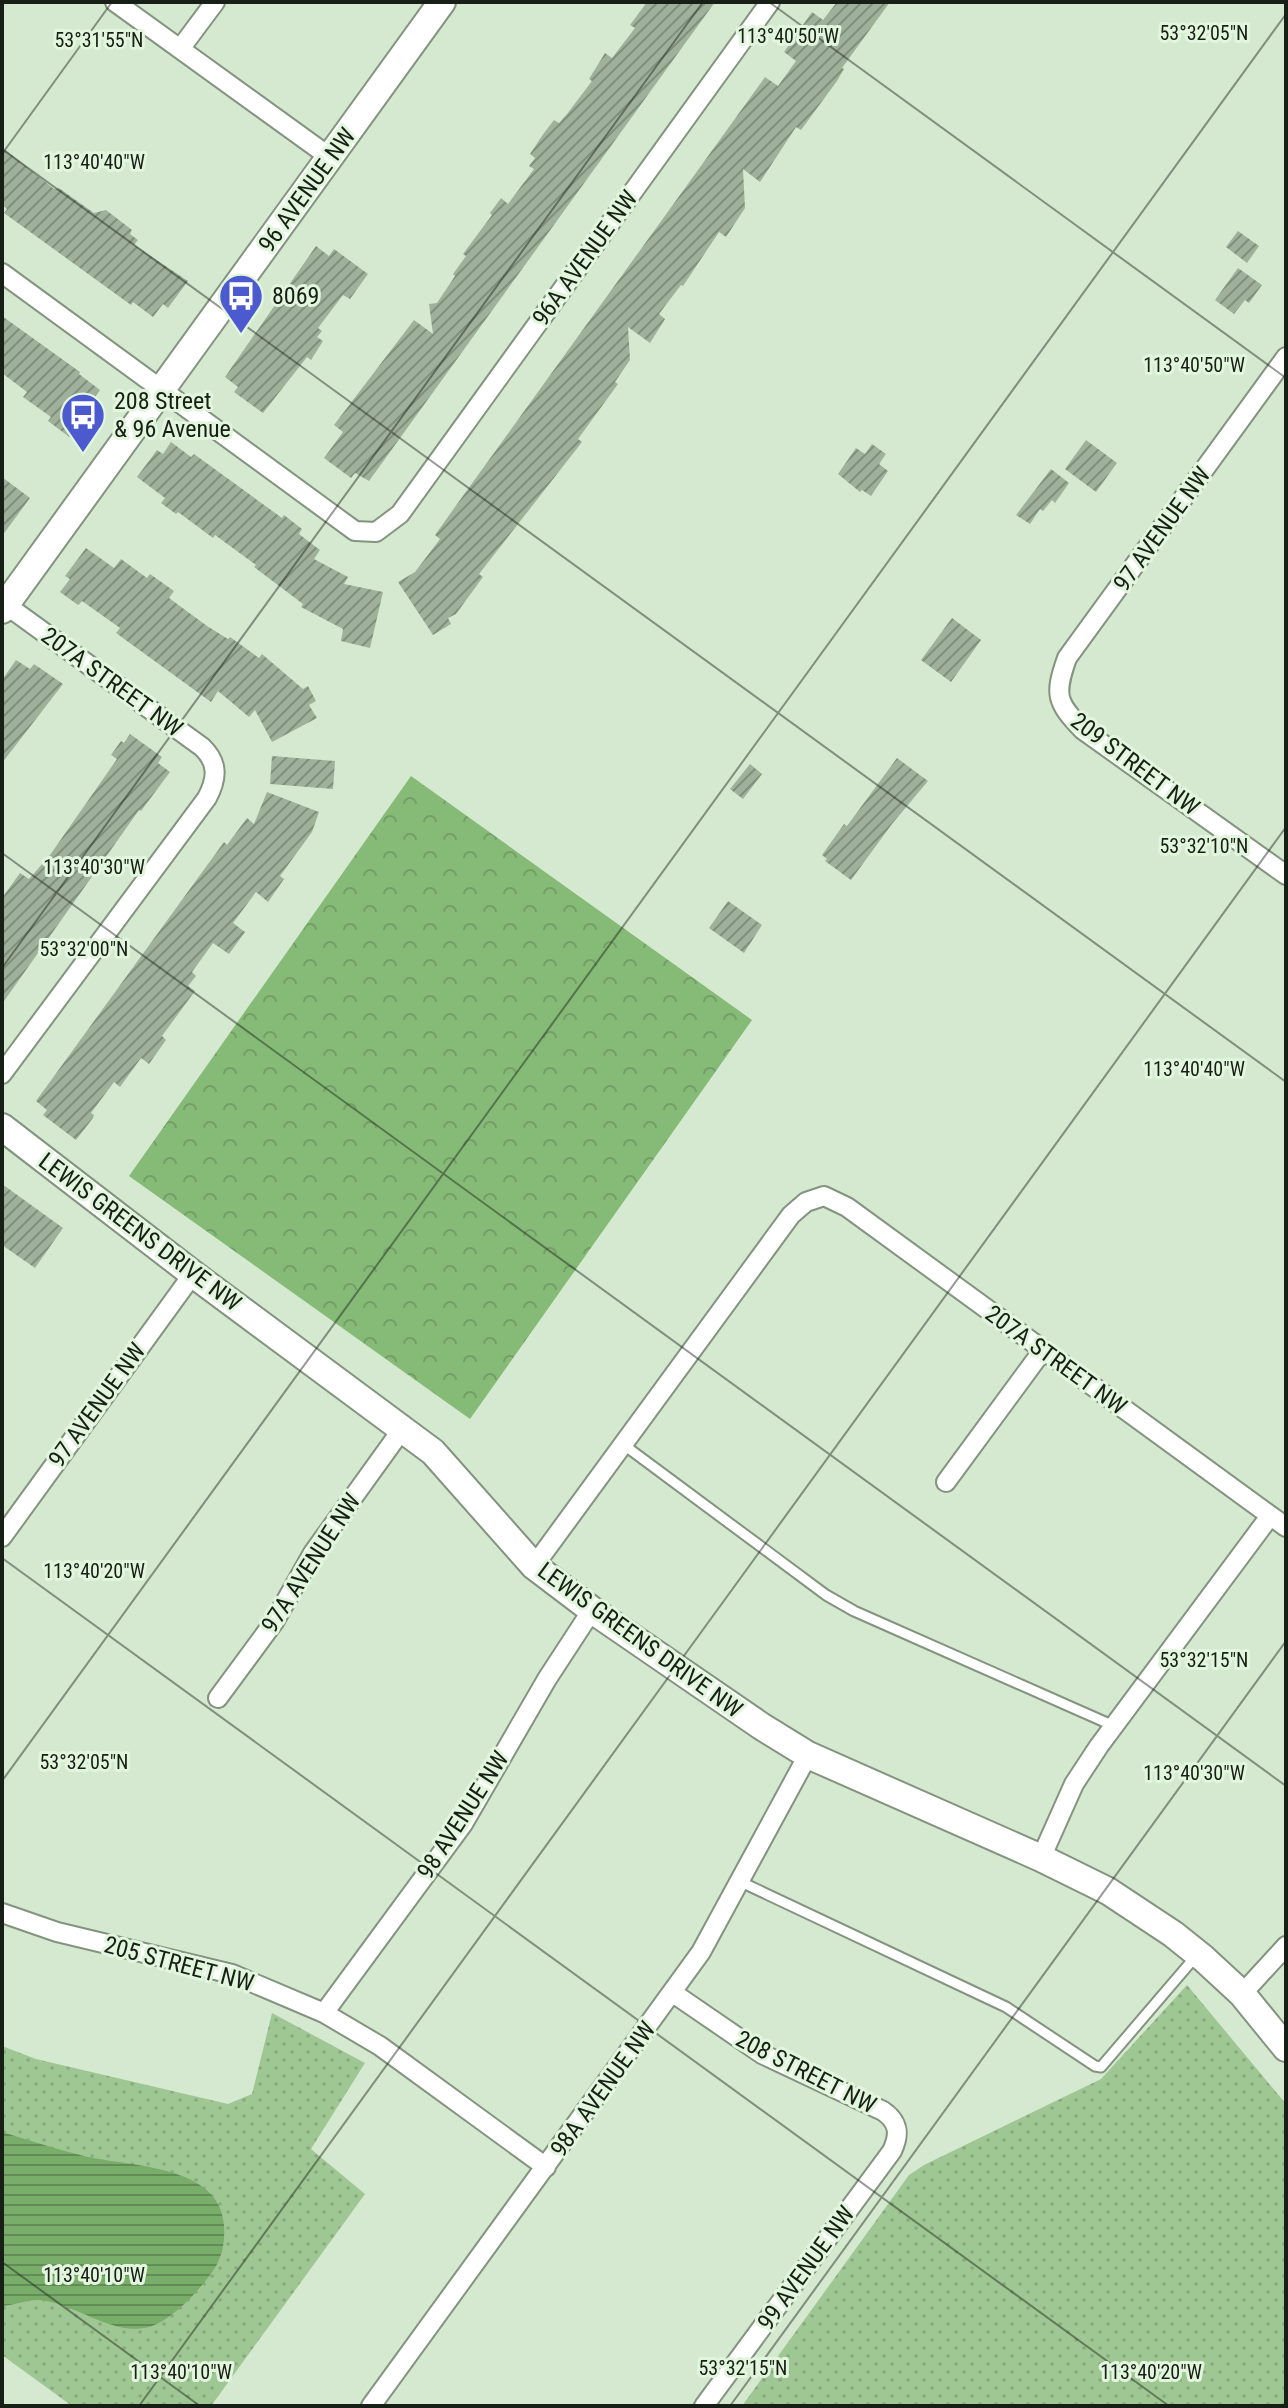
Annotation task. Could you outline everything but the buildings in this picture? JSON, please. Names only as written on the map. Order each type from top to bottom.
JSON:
[{"type":"street","points":[[115,2],[331,158]]},
{"type":"street","points":[[180,49],[215,2]]},
{"type":"street","name":"96 AVENUE NW","points":[[3,606],[442,2]]},
{"type":"street","name":"96A AVENUE NW","points":[[162,390],[355,531],[376,532],[400,514],[770,2]]},
{"type":"street","points":[[2,273],[162,390]]},
{"type":"street","name":"97 AVENUE NW","points":[[1062,708],[1058,696],[1067,658],[1285,360]]},
{"type":"street","name":"207A STREET NW","points":[[2,1074],[207,798],[215,780],[212,759],[202,747],[3,606]]},
{"type":"street","name":"209 STREET NW","points":[[1062,708],[1083,730],[1286,875]]},
{"type":"street","name":"LEWIS GREENS DRIVE NW","points":[[2,1127],[433,1452],[534,1566],[592,1610],[750,1719],[808,1755],[1108,1891],[1198,1954],[1242,1994],[1286,2048]]},
{"type":"street","name":"207A STREET NW","points":[[624,1445],[791,1215],[806,1202],[824,1196],[838,1201],[1286,1527]]},
{"type":"street","name":"97 AVENUE NW","points":[[2,1537],[193,1274]]},
{"type":"street","points":[[946,1482],[1043,1350]]},
{"type":"street","name":"97A AVENUE NW","points":[[218,1698],[274,1622],[313,1553],[403,1428]]},
{"type":"street","points":[[534,1566],[624,1445]]},
{"type":"street","points":[[1041,1858],[1074,1784],[1270,1516]]},
{"type":"street","name":"98 AVENUE NW","points":[[324,2013],[463,1824],[547,1679],[592,1610]]},
{"type":"street","name":"98A AVENUE NW","points":[[371,2406],[701,1952],[808,1755]]},
{"type":"street","name":"205 STREET NW","points":[[2,1913],[57,1932],[232,1974],[324,2013],[380,2046],[546,2167]]},
{"type":"street","points":[[1242,1994],[1286,1946]]},
{"type":"street","name":"208 STREET NW","points":[[673,1993],[762,2054],[883,2111],[898,2126]]},
{"type":"street","name":"99 AVENUE NW","points":[[704,2406],[892,2151],[898,2126]]},
{"type":"lane","points":[[624,1445],[826,1595],[854,1611],[1114,1726]]},
{"type":"lane","points":[[741,1882],[1006,2007],[1101,2067],[1198,1954]]},
{"type":"green space","points":[[411,776],[752,1020],[470,1419],[129,1176]]},
{"type":"shaded area","points":[[1187,1985],[1286,2104],[1286,2406],[742,2406],[909,2175],[1101,2079]]},
{"type":"shaded area","points":[[272,2013],[365,2063],[311,2149],[365,2194],[211,2406],[72,2406],[2,2355],[2,2046],[36,2059],[228,2104],[252,2094]]},
{"type":"shaded area","points":[[2,2132],[84,2156],[147,2167],[190,2179],[207,2190],[219,2205],[224,2236],[216,2266],[187,2302],[149,2327],[121,2327],[66,2306],[38,2300],[2,2306]]},
{"type":"place","name":"8069","points":[[241,335]]},
{"type":"place","name":"208 Street & 96 Avenue","points":[[83,454]]}]
